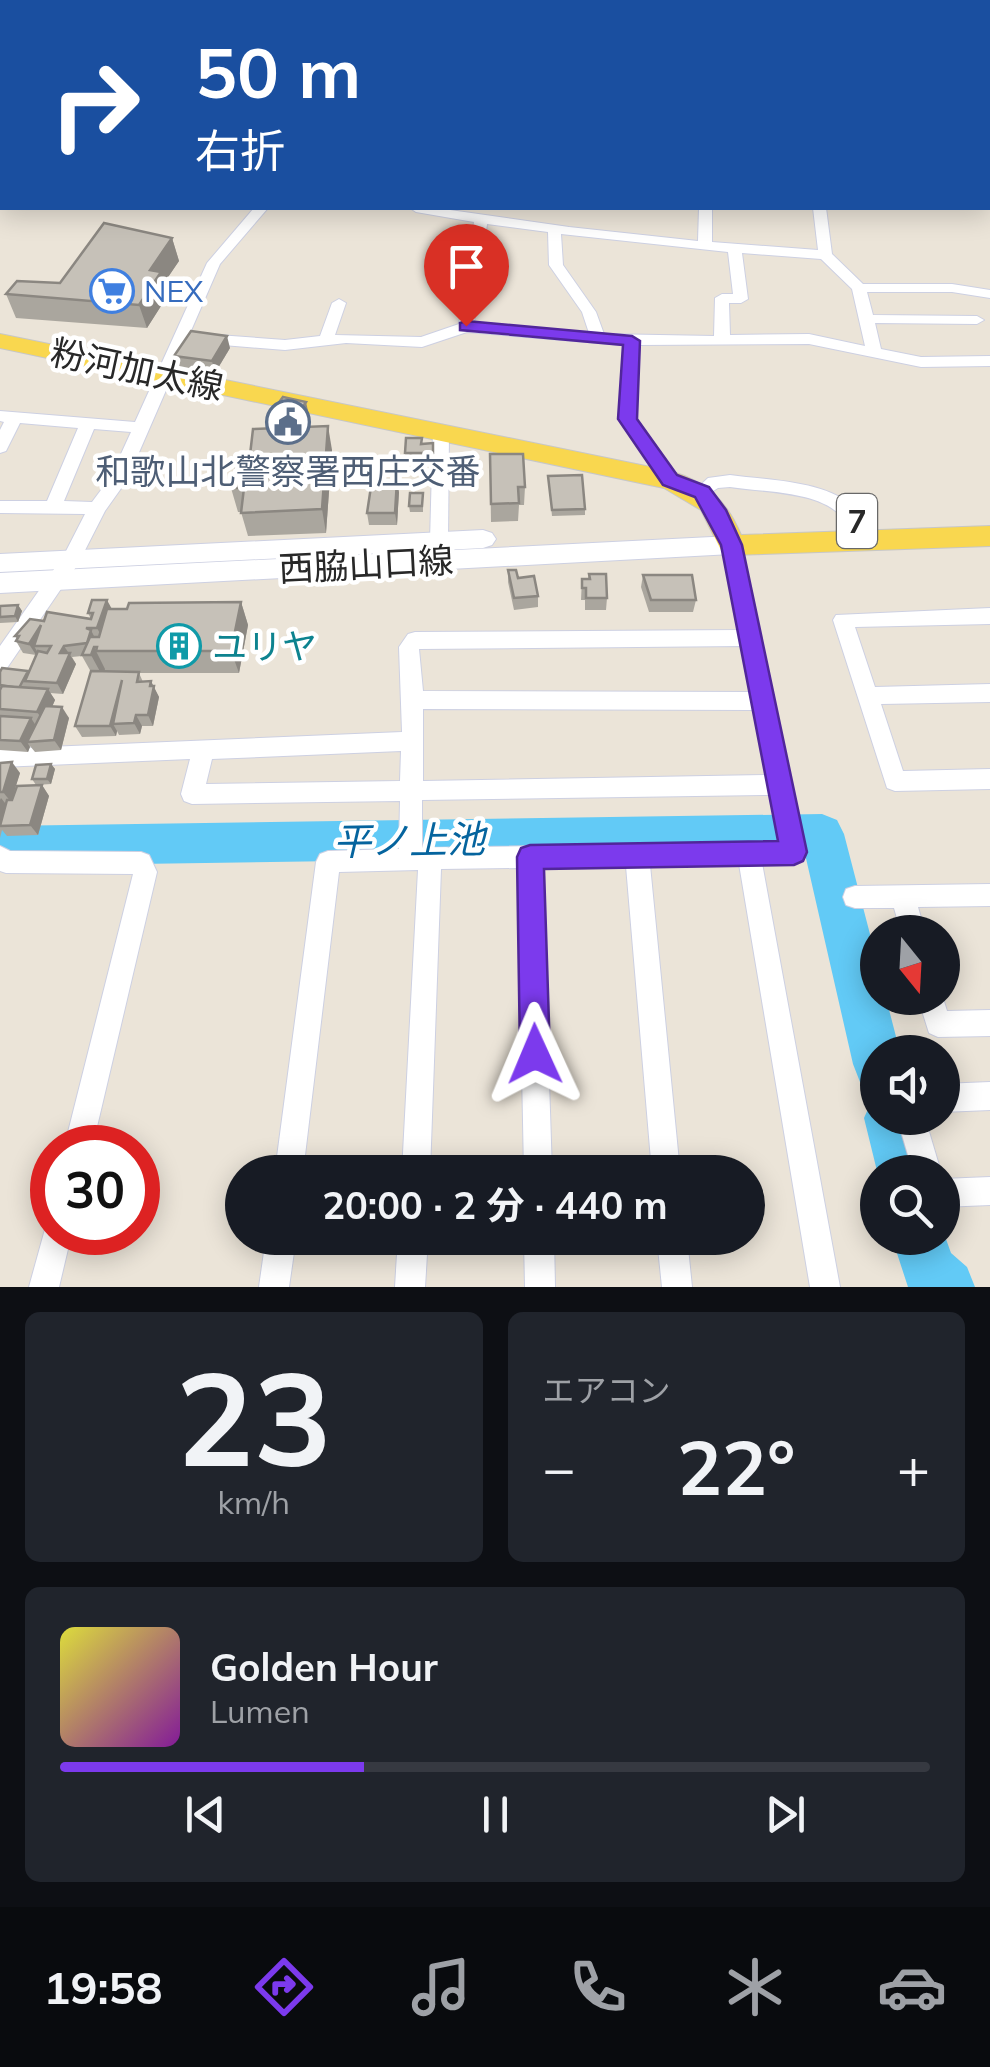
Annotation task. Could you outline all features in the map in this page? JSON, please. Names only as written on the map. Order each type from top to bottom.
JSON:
[{"type":"main road","name":"粉河加太線","points":[[0,341],[670,480],[702,492]]},
{"type":"main road","points":[[702,492],[728,536]]},
{"type":"main road","name":"7","points":[[728,536],[855,521],[990,517]]},
{"type":"main road","name":"7","points":[[728,536],[990,536]]},
{"type":"street","points":[[0,662],[64,570],[97,508],[118,480],[214,263],[259,210]]},
{"type":"street","points":[[427,210],[704,246],[825,255]]},
{"type":"street","points":[[704,246],[706,210]]},
{"type":"street","points":[[820,210],[825,255],[859,288],[874,350]]},
{"type":"street","points":[[466,326],[481,220]]},
{"type":"street","points":[[554,228],[556,265],[589,312],[598,338]]},
{"type":"street","points":[[722,338],[722,298],[740,299],[735,249]]},
{"type":"street","points":[[859,288],[952,288],[990,294]]},
{"type":"street","points":[[326,340],[339,303]]},
{"type":"street","points":[[869,319],[977,320]]},
{"type":"street","points":[[182,337],[285,345],[326,340],[422,342],[466,326],[632,341],[808,339],[921,362],[990,361]]},
{"type":"street","points":[[632,341],[628,419],[670,480]]},
{"type":"street","points":[[0,448],[7,417],[141,428]]},
{"type":"street","points":[[53,508],[88,424]]},
{"type":"street","points":[[439,541],[441,432]]},
{"type":"street","points":[[702,492],[714,482],[730,481],[827,496],[850,511],[855,521]]},
{"type":"street","points":[[0,507],[97,508]]},
{"type":"street","points":[[291,1155],[328,862],[415,849],[530,857],[794,852],[728,536]]},
{"type":"street","name":"西脇山口線","points":[[0,583],[64,570],[439,541],[728,536]]},
{"type":"street","name":"西脇山口線","points":[[0,563],[64,570],[728,536]]},
{"type":"street","points":[[990,616],[844,620],[895,781],[990,779]]},
{"type":"street","points":[[416,1155],[413,700],[409,647],[415,640],[750,638]]},
{"type":"street","points":[[868,696],[990,693]]},
{"type":"street","points":[[413,700],[763,701]]},
{"type":"street","points":[[0,758],[413,742]]},
{"type":"street","points":[[203,750],[192,794],[780,784]]},
{"type":"street","points":[[749,855],[824,1287]]},
{"type":"street","points":[[637,856],[664,1155]]},
{"type":"street","points":[[530,857],[538,1155]]},
{"type":"street","points":[[2,866],[141,864],[145,872],[84,1125]]},
{"type":"street","points":[[854,897],[990,895]]},
{"type":"street","points":[[903,896],[908,915]]},
{"type":"street","points":[[936,1015],[938,1024],[990,1023]]},
{"type":"street","points":[[960,1097],[990,1096]]},
{"type":"street","points":[[960,1193],[990,1192]]},
{"type":"street","points":[[44,1287],[52,1255]]},
{"type":"street","points":[[274,1287],[279,1255]]},
{"type":"street","points":[[410,1287],[412,1255]]},
{"type":"street","points":[[539,1255],[540,1287]]},
{"type":"street","points":[[674,1255],[677,1287]]},
{"type":"building","points":[[104,223],[172,238],[150,270],[161,272],[139,305],[6,294],[17,281],[60,283]]},
{"type":"building","points":[[191,331],[227,336],[212,361],[174,356]]},
{"type":"building","points":[[283,397],[306,402],[296,417],[272,412]]},
{"type":"building","points":[[328,426],[322,509],[241,513],[244,488],[231,488],[239,455],[250,455],[253,429]]},
{"type":"building","points":[[406,438],[422,438],[421,444],[433,443],[433,453],[405,453]]},
{"type":"building","points":[[490,454],[523,454],[525,487],[518,487],[519,503],[491,504]]},
{"type":"building","points":[[582,475],[585,509],[552,510],[548,476]]},
{"type":"building","points":[[372,480],[397,480],[395,513],[367,513]]},
{"type":"building","points":[[410,493],[423,493],[422,506],[409,506]]},
{"type":"building","points":[[508,570],[516,570],[518,578],[534,576],[538,596],[514,598]]},
{"type":"building","points":[[589,574],[606,574],[607,598],[586,598],[582,579],[590,579]]},
{"type":"building","points":[[643,575],[692,575],[696,600],[651,600]]},
{"type":"building","points":[[92,600],[107,600],[97,628],[86,628],[91,630],[87,643],[64,646],[60,653],[70,653],[57,683],[25,681],[38,651],[47,653],[51,646],[34,646],[41,625],[29,644],[16,641],[19,636],[15,636],[30,619],[44,621],[47,612],[91,619],[93,613],[88,613]]},
{"type":"building","points":[[241,602],[231,651],[96,651],[94,647],[91,655],[82,655],[90,637],[99,637],[107,609],[127,609],[129,603]]},
{"type":"building","points":[[18,605],[15,616],[0,617],[0,606]]},
{"type":"building","points":[[2,668],[28,671],[19,688],[0,685]]},
{"type":"building","points":[[91,671],[139,672],[137,682],[151,681],[150,686],[154,686],[148,715],[136,715],[134,723],[113,724],[122,680],[110,726],[75,726]]},
{"type":"building","points":[[2,686],[48,689],[37,712],[0,709]]},
{"type":"building","points":[[45,706],[62,707],[54,740],[27,742]]},
{"type":"building","points":[[0,716],[31,718],[20,741],[0,740]]},
{"type":"building","points":[[12,762],[3,792],[0,792],[0,763]]},
{"type":"building","points":[[51,764],[47,779],[32,779],[36,765]]},
{"type":"building","points":[[42,785],[30,825],[0,826],[7,800],[12,800],[17,786]]},
{"type":"waterway","name":"平ノ上池","points":[[0,846],[822,834],[871,1035]]},
{"type":"waterway","name":"平ノ上池","points":[[894,1135],[899,1155]]},
{"type":"waterway","name":"平ノ上池","points":[[924,1255],[931,1273],[947,1287]]},
{"type":"place","name":"NEX","points":[[112,291]]},
{"type":"place","name":"和歌山北警察署西庄交番","points":[[288,422]]},
{"type":"place","name":"ユリヤ","points":[[179,646]]},
{"type":"route","points":[[466,326],[632,341],[628,419],[670,480],[702,492],[716,510],[732,545],[794,852],[530,857],[535,1054]]}]
